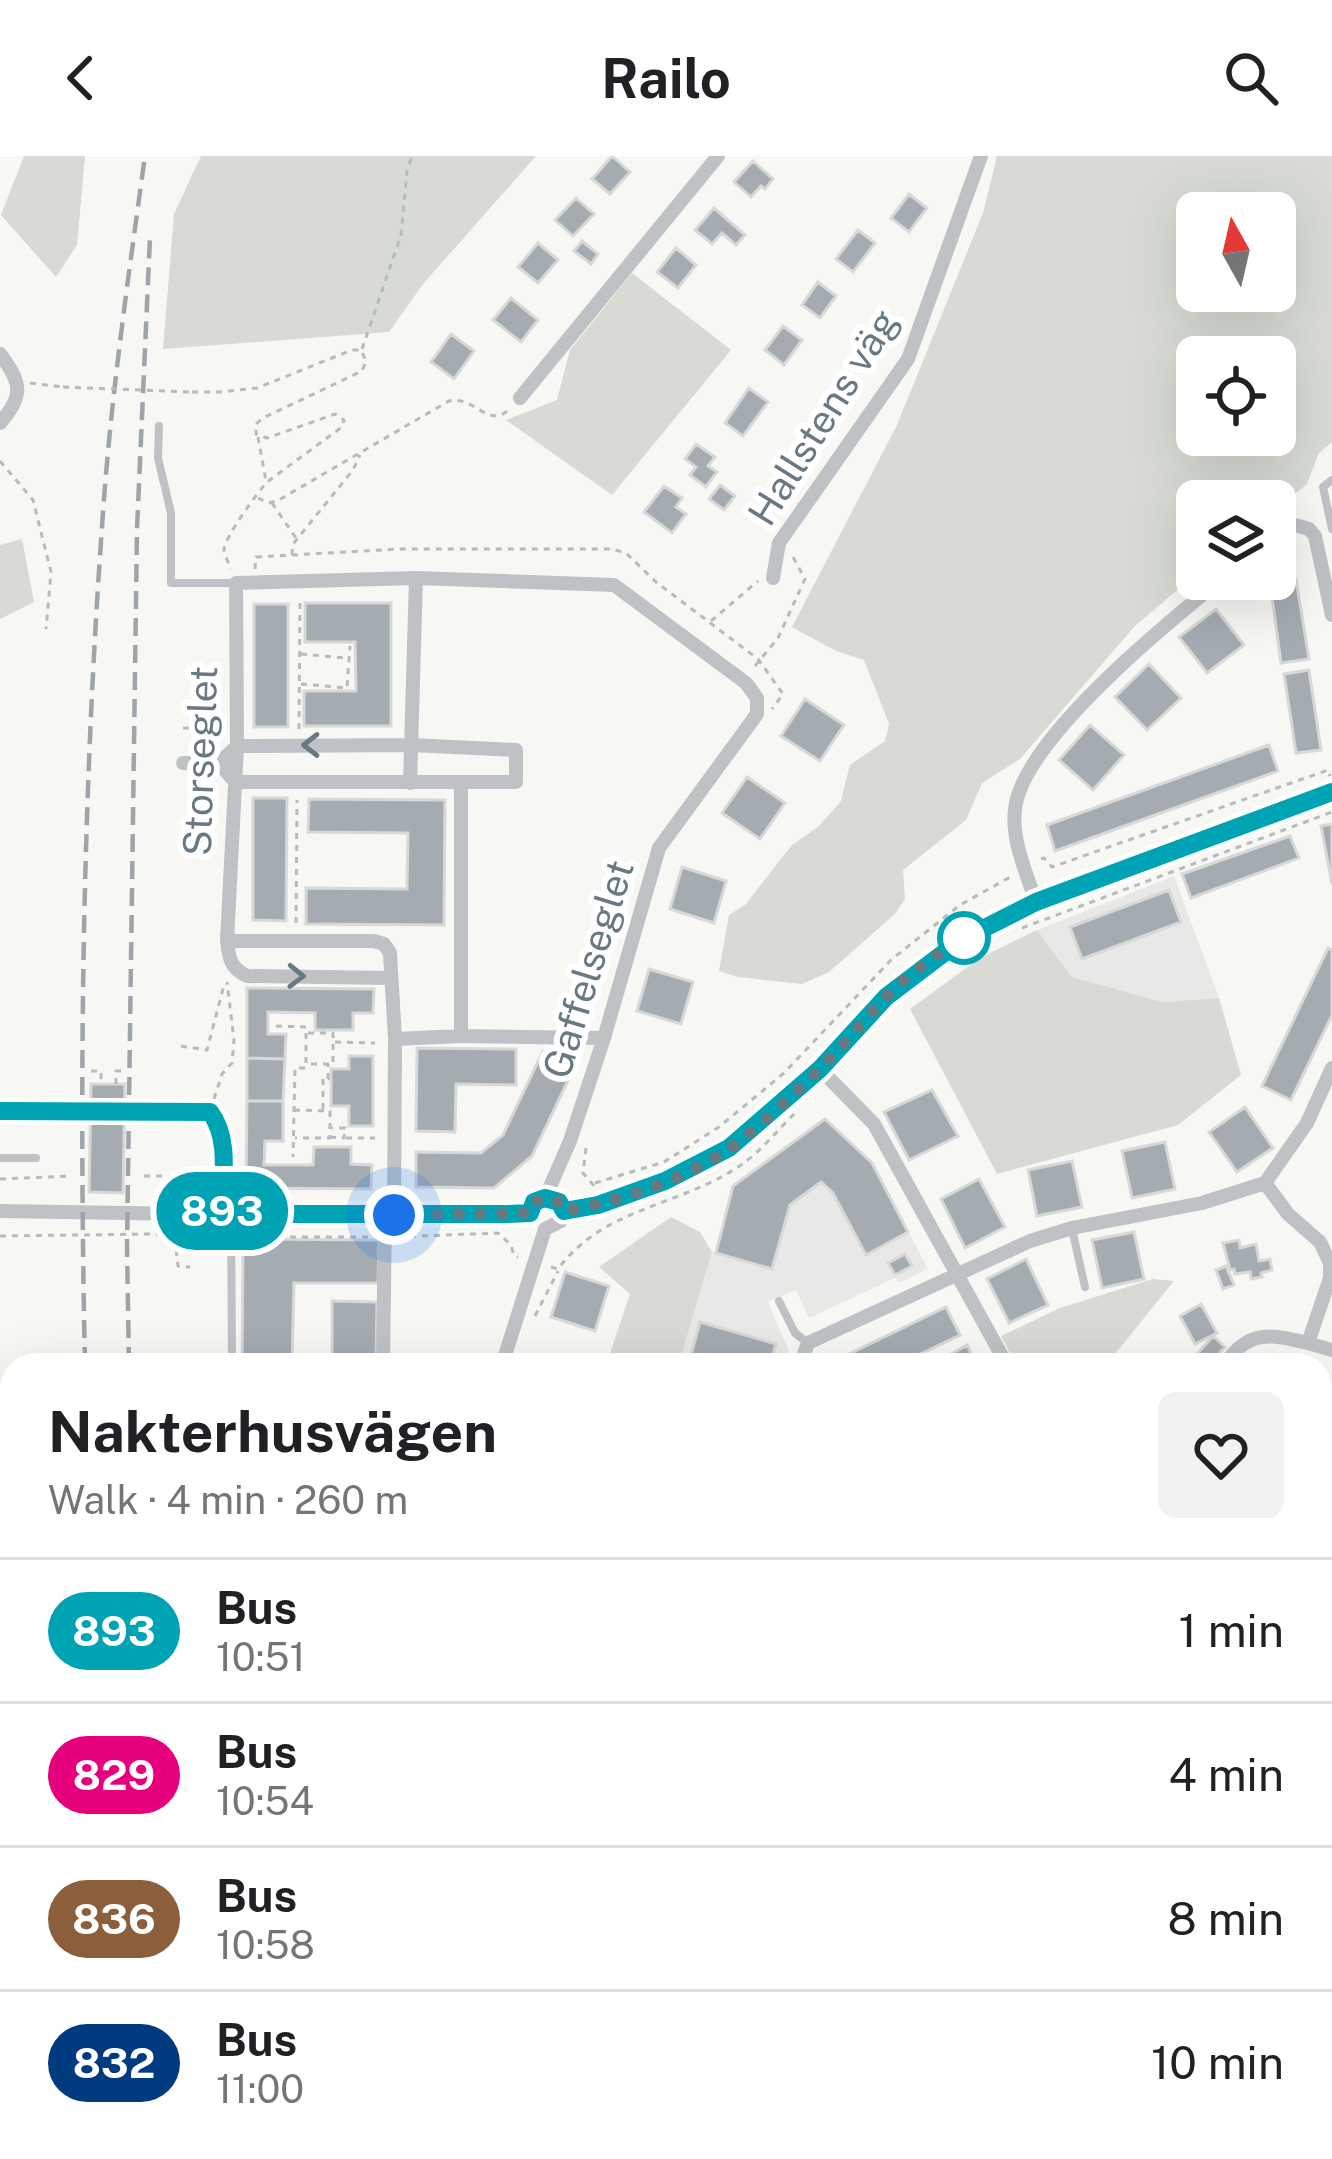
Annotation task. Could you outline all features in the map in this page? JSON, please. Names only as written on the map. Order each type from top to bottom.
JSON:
[{"type":"street","points":[[520,398],[718,156]]},
{"type":"street","name":"Hallstens väg","points":[[773,578],[779,543],[908,358],[982,156]]},
{"type":"street","points":[[0,354],[16,382],[14,406],[0,423]]},
{"type":"street","points":[[1296,526],[1316,536],[1332,615]]},
{"type":"street","points":[[236,583],[416,578],[614,585],[746,683]]},
{"type":"street","points":[[410,782],[416,578]]},
{"type":"street","name":"Storseglet","points":[[227,940],[236,746],[236,583]]},
{"type":"street","points":[[1036,902],[1014,824],[1024,781],[1060,731],[1135,651],[1197,600]]},
{"type":"street","name":"Gaffelseglet","points":[[545,1198],[570,1141],[604,1038],[659,848],[757,714],[757,698],[746,683]]},
{"type":"street","points":[[183,763],[219,764],[235,782],[515,782],[516,750],[236,746],[219,764]]},
{"type":"street","points":[[461,782],[461,1036]]},
{"type":"street","points":[[564,1211],[598,1205],[698,1166],[729,1148],[820,1069],[886,997],[961,940],[1036,902],[1332,792]]},
{"type":"street","points":[[383,1353],[394,1039],[390,953],[374,941],[227,940],[230,962],[247,976],[390,978]]},
{"type":"street","points":[[394,1039],[604,1038]]},
{"type":"street","points":[[804,1353],[808,1343],[1030,1240],[1202,1203],[1265,1183],[1307,1123],[1332,1068]]},
{"type":"street","points":[[820,1069],[874,1124],[1001,1353]]},
{"type":"street","points":[[1265,1183],[1288,1214],[1320,1242],[1330,1263],[1330,1278],[1308,1342]]},
{"type":"street","points":[[506,1353],[545,1229],[561,1220],[564,1211],[559,1202],[545,1198],[534,1202],[530,1213],[535,1226],[545,1229]]},
{"type":"street","points":[[0,1211],[530,1213]]},
{"type":"street","points":[[1232,1353],[1263,1335],[1332,1350]]},
{"type":"lane","points":[[159,426],[158,458],[170,513],[171,583],[236,583]]},
{"type":"lane","points":[[1316,542],[1332,532],[1324,487],[1332,480]]},
{"type":"lane","points":[[0,1111],[210,1112],[220,1125],[223,1142],[232,1353]]},
{"type":"lane","points":[[0,1158],[36,1158]]},
{"type":"lane","points":[[1072,1228],[1085,1287]]},
{"type":"lane","points":[[779,1301],[795,1333],[808,1343]]},
{"type":"path","points":[[361,350],[401,235],[412,156]]},
{"type":"path","points":[[16,382],[220,392],[257,388],[347,351],[361,350]]},
{"type":"path","points":[[267,482],[254,428],[263,418],[362,371],[366,361],[361,350]]},
{"type":"path","points":[[257,497],[272,502],[455,399],[496,417],[506,414],[520,398]]},
{"type":"path","points":[[236,583],[224,550],[228,534],[267,482],[343,428],[344,420],[335,415],[267,438],[258,436]]},
{"type":"path","points":[[292,556],[293,544],[353,470],[360,454]]},
{"type":"path","points":[[0,461],[33,500],[51,572],[46,629]]},
{"type":"path","points":[[272,502],[297,539]]},
{"type":"path","points":[[746,683],[758,659],[778,638],[802,590],[805,579],[790,546]]},
{"type":"path","points":[[709,622],[755,581],[773,578]]},
{"type":"path","points":[[299,729],[300,600]]},
{"type":"path","points":[[299,684],[347,688],[350,646]]},
{"type":"path","points":[[300,654],[347,658]]},
{"type":"path","points":[[183,728],[226,728]]},
{"type":"path","points":[[296,924],[297,797]]},
{"type":"path","points":[[1024,927],[1332,812]]},
{"type":"path","points":[[181,1046],[207,1050],[227,980]]},
{"type":"path","points":[[276,1026],[306,1027],[306,1068],[295,1068],[293,1157]]},
{"type":"path","points":[[306,1033],[333,1033],[333,1064],[306,1064]]},
{"type":"path","points":[[333,1042],[375,1042]]},
{"type":"path","points":[[323,1110],[328,1064]]},
{"type":"path","points":[[91,1070],[125,1071]]},
{"type":"path","points":[[100,1071],[100,1084]]},
{"type":"path","points":[[116,1071],[116,1084]]},
{"type":"path","points":[[294,1110],[330,1111],[330,1137]]},
{"type":"path","points":[[330,1128],[345,1128],[344,1138]]},
{"type":"path","points":[[294,1138],[375,1138]]},
{"type":"path","points":[[575,1171],[583,1174]]},
{"type":"path","points":[[0,1179],[71,1176]]},
{"type":"path","points":[[144,1176],[222,1176]]},
{"type":"path","points":[[175,1235],[178,1266],[190,1267]]},
{"type":"path","points":[[534,1320],[558,1269]]},
{"type":"shaded area","points":[[24,156],[85,156],[77,245],[56,277],[1,215]]},
{"type":"shaded area","points":[[201,156],[536,156],[423,284],[389,332],[163,349],[174,214]]},
{"type":"shaded area","points":[[997,156],[1332,156],[1332,442],[1319,453],[1307,484],[1296,493],[1296,480],[1176,480],[1176,591],[1134,627],[1020,759],[982,783],[966,820],[903,870],[905,899],[895,914],[829,972],[802,984],[738,977],[719,971],[729,915],[745,905],[792,845],[819,826],[841,801],[850,765],[885,741],[889,724],[864,660],[792,627],[897,425],[983,213]]},
{"type":"shaded area","points":[[632,273],[731,350],[612,495],[506,420],[557,400],[570,350]]},
{"type":"shaded area","points":[[22,539],[34,602],[0,619],[0,545]]},
{"type":"shaded area","points":[[1174,876],[1219,998],[1164,1002],[1072,977],[1037,930]]},
{"type":"shaded area","points":[[1037,930],[1072,977],[1163,1002],[1219,998],[1241,1075],[1178,1125],[997,1174],[910,1009],[980,958]]},
{"type":"shaded area","points":[[825,1119],[872,1163],[928,1269],[899,1283],[895,1278],[809,1318],[796,1290],[768,1302],[787,1353],[682,1353],[733,1186]]},
{"type":"shaded area","points":[[671,1217],[700,1232],[712,1252],[682,1353],[610,1353],[630,1294],[599,1267]]},
{"type":"shaded area","points":[[1153,1279],[1174,1281],[1116,1353],[1010,1353],[1001,1336],[1060,1308]]},
{"type":"building","points":[[612,156],[630,172],[610,194],[592,179]]},
{"type":"building","points":[[753,161],[773,179],[751,197],[734,182]]},
{"type":"building","points":[[909,194],[927,208],[909,232],[891,218]]},
{"type":"building","points":[[576,198],[594,214],[573,236],[555,220]]},
{"type":"building","points":[[714,208],[745,235],[736,245],[722,233],[712,244],[695,230]]},
{"type":"building","points":[[858,230],[875,243],[853,272],[836,259]]},
{"type":"building","points":[[582,241],[598,254],[591,264],[574,251]]},
{"type":"building","points":[[538,243],[558,260],[538,283],[518,267]]},
{"type":"building","points":[[676,248],[696,265],[678,288],[657,272]]},
{"type":"building","points":[[818,282],[836,296],[820,318],[802,305]]},
{"type":"building","points":[[511,298],[538,320],[521,342],[493,320]]},
{"type":"building","points":[[783,326],[802,340],[784,365],[765,350]]},
{"type":"building","points":[[451,334],[474,351],[454,379],[431,362]]},
{"type":"building","points":[[749,388],[768,402],[743,436],[725,423]]},
{"type":"building","points":[[696,444],[715,457],[708,466],[717,472],[706,487],[690,475],[696,467],[685,459]]},
{"type":"building","points":[[720,485],[735,496],[724,510],[709,499]]},
{"type":"building","points":[[664,486],[682,498],[676,507],[686,514],[672,533],[644,512]]},
{"type":"building","points":[[1296,579],[1309,659],[1281,663],[1272,600],[1296,600]]},
{"type":"building","points":[[305,603],[391,603],[391,726],[304,726],[304,691],[356,691],[355,642],[305,642]]},
{"type":"building","points":[[254,604],[288,604],[288,727],[254,727]]},
{"type":"building","points":[[1216,609],[1244,645],[1207,673],[1179,637]]},
{"type":"building","points":[[1149,664],[1181,698],[1147,730],[1115,697]]},
{"type":"building","points":[[1309,670],[1321,750],[1296,753],[1284,674]]},
{"type":"building","points":[[805,699],[844,725],[820,761],[781,736]]},
{"type":"building","points":[[1090,725],[1124,755],[1093,790],[1059,760]]},
{"type":"building","points":[[1269,745],[1278,771],[1055,851],[1047,825]]},
{"type":"building","points":[[747,777],[785,803],[760,839],[722,813]]},
{"type":"building","points":[[253,798],[287,798],[286,921],[253,920]]},
{"type":"building","points":[[309,799],[445,800],[444,925],[306,924],[306,888],[407,889],[408,833],[308,832]]},
{"type":"building","points":[[1332,824],[1332,884],[1321,826]]},
{"type":"building","points":[[1290,836],[1299,858],[1191,898],[1182,874]]},
{"type":"building","points":[[682,867],[726,881],[714,923],[670,909]]},
{"type":"building","points":[[1169,890],[1181,922],[1082,959],[1070,927]]},
{"type":"building","points":[[1328,948],[1332,950],[1332,1015],[1291,1100],[1262,1086]]},
{"type":"building","points":[[649,969],[693,982],[681,1024],[637,1011]]},
{"type":"building","points":[[247,988],[374,989],[373,1013],[353,1013],[353,1030],[315,1030],[315,1013],[268,1012],[268,1034],[286,1034],[285,1059],[247,1058]]},
{"type":"building","points":[[417,1048],[516,1049],[516,1085],[456,1084],[455,1132],[416,1131]]},
{"type":"building","points":[[543,1051],[575,1066],[532,1156],[494,1188],[416,1187],[416,1152],[481,1153],[503,1135]]},
{"type":"building","points":[[349,1056],[373,1056],[373,1126],[349,1126],[349,1106],[331,1106],[331,1069],[349,1069]]},
{"type":"building","points":[[247,1058],[285,1059],[283,1101],[247,1101]]},
{"type":"building","points":[[91,1084],[125,1084],[123,1193],[89,1192]]},
{"type":"building","points":[[932,1090],[958,1136],[909,1160],[884,1112]]},
{"type":"building","points":[[247,1101],[283,1101],[283,1141],[265,1141],[264,1165],[313,1165],[314,1147],[351,1147],[351,1164],[372,1165],[371,1189],[246,1188]]},
{"type":"building","points":[[1245,1107],[1273,1148],[1237,1172],[1209,1132]]},
{"type":"building","points":[[825,1119],[872,1163],[908,1232],[866,1255],[833,1193],[821,1182],[790,1205],[772,1269],[716,1253],[733,1186]]},
{"type":"building","points":[[1165,1142],[1175,1189],[1132,1198],[1122,1151]]},
{"type":"building","points":[[1072,1161],[1082,1207],[1037,1216],[1028,1170]]},
{"type":"building","points":[[979,1179],[1005,1227],[965,1248],[941,1199]]},
{"type":"building","points":[[1134,1232],[1144,1279],[1102,1288],[1092,1240]]},
{"type":"building","points":[[243,1239],[379,1240],[378,1283],[294,1283],[292,1353],[242,1353]]},
{"type":"building","points":[[1239,1240],[1240,1248],[1256,1244],[1259,1261],[1270,1259],[1272,1270],[1251,1279],[1250,1272],[1230,1270],[1223,1243]]},
{"type":"building","points":[[905,1254],[912,1266],[895,1275],[888,1263]]},
{"type":"building","points":[[1026,1259],[1048,1305],[1009,1323],[987,1279]]},
{"type":"building","points":[[1226,1266],[1234,1285],[1223,1289],[1216,1270]]},
{"type":"building","points":[[565,1272],[609,1286],[595,1331],[551,1317]]},
{"type":"building","points":[[332,1301],[377,1302],[376,1353],[332,1353]]},
{"type":"building","points":[[1201,1304],[1217,1333],[1195,1344],[1180,1316]]},
{"type":"building","points":[[946,1307],[960,1335],[922,1353],[851,1353]]},
{"type":"building","points":[[700,1322],[776,1344],[773,1353],[692,1353]]},
{"type":"building","points":[[1213,1336],[1225,1347],[1220,1353],[1198,1353]]},
{"type":"railway","points":[[85,1353],[82,1051],[90,736],[110,434],[145,156]]},
{"type":"railway","points":[[129,1353],[137,529],[150,237]]},
{"type":"bus line","name":"893","points":[[0,1111],[210,1112],[220,1125],[223,1142],[222,1214],[530,1213],[534,1202],[545,1198],[559,1202],[564,1211],[591,1207],[665,1181],[729,1148],[820,1069],[886,997],[961,940],[1036,902],[1332,792]]},
{"type":"route","points":[[394,1215],[530,1213],[534,1202],[545,1198],[559,1202],[564,1211],[591,1207],[698,1166],[729,1148],[820,1069],[886,997],[964,938]]}]
